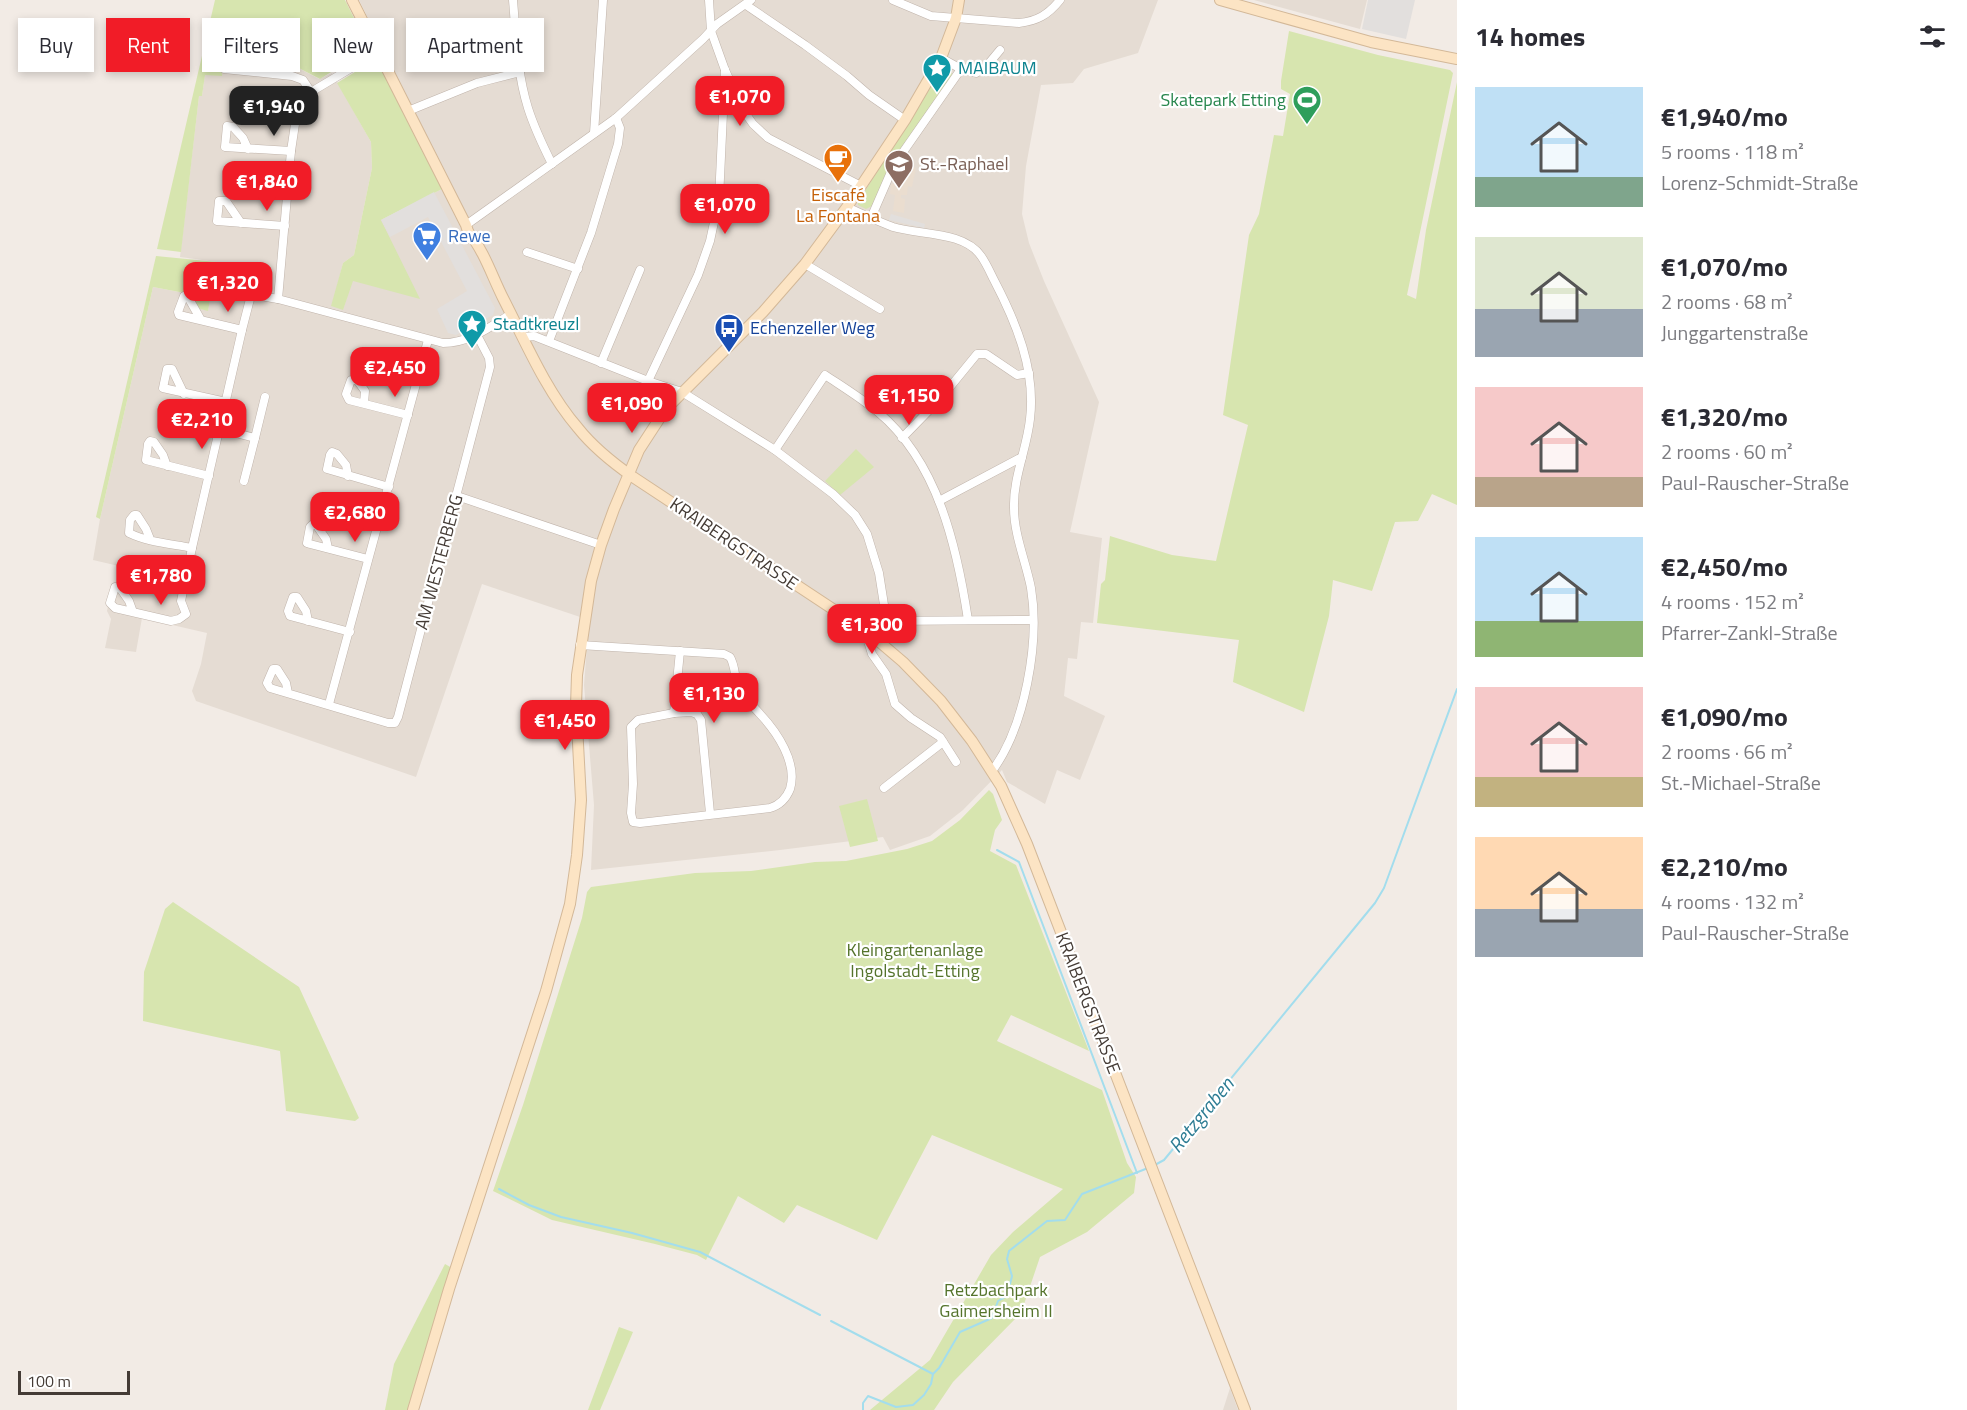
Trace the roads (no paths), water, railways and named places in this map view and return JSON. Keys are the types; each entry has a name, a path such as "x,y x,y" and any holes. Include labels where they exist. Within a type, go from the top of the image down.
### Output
{"street":[{"name":"KRAIBERGSTRASSE","path":"352,0 361,18"},
{"path":"513,0 515,18"},
{"path":"594,133 603,0"},
{"path":"709,0 711,31 742,111"},
{"path":"892,0 931,16 1003,23 1031,22 1051,11 1060,0"},
{"path":"413,1410 448,1289 566,924 574,884 581,814 581,773 576,706 580,645 591,582 601,545 639,450 652,427 682,392 745,332 805,264 847,207 904,120 940,58 956,18 959,0"},
{"path":"1220,0 1246,4 1371,42 1457,59"},
{"path":"467,229 616,118 717,24 748,2 904,120"},
{"path":"940,58 961,69 976,73 985,68 1000,50"},
{"path":"872,218 894,165 961,69"},
{"path":"648,381 698,275 710,241 719,199 725,70"},
{"path":"253,72 292,76 303,80 311,92"},
{"path":"278,298 291,151 298,104 311,92 344,72"},
{"name":"KRAIBERGSTRASSE","path":"388,72 467,229 478,243 488,269 511,314 557,400 578,429 629,474 869,633 926,683 959,722 992,771 1001,786 1026,844 1245,1410"},
{"path":"408,111 477,83 520,72 527,105 552,164"},
{"path":"723,107 732,106 742,111 768,138 861,186"},
{"path":"549,341 591,233 618,144 620,128 616,118"},
{"path":"248,148 291,151"},
{"path":"847,207 894,227 960,240 972,246 981,256 1005,300 1029,373 1030,418 1014,508 1031,590 1033,650 1028,684 1005,754 992,771"},
{"path":"241,223 285,226"},
{"path":"527,252 578,269"},
{"path":"805,264 880,309"},
{"path":"601,363 640,270"},
{"path":"133,612 171,621 186,614 181,601 192,548 242,330 250,299 255,295 278,298 428,340 456,343 477,335 511,314"},
{"path":"201,320 242,330"},
{"name":"AM WESTERBERG","path":"329,704 388,723 395,723 398,717 490,367 489,358 477,335"},
{"path":"524,337 529,335 549,341 601,363 682,392 776,450 833,494 855,515 867,534 879,573 885,611 881,621 869,633 868,641 872,654 886,674 895,704 943,741 956,762"},
{"path":"288,693 329,704 428,340"},
{"path":"902,438 977,354 986,354 1017,375 1029,373"},
{"path":"776,450 825,375 880,413 902,438 921,466 939,501 959,566 968,620"},
{"path":"184,394 226,402"},
{"path":"244,481 265,397"},
{"path":"364,403 408,415"},
{"path":"220,429 255,438"},
{"path":"939,501 1022,458"},
{"path":"167,466 209,476"},
{"path":"348,476 389,487"},
{"path":"457,496 601,545"},
{"path":"150,539 192,548"},
{"path":"328,548 369,559"},
{"path":"881,621 1033,620"},
{"path":"308,621 350,632"},
{"path":"580,645 724,654 730,657 739,689 763,717 785,749 789,762 791,786 787,796 780,804 640,823 633,822 631,813 633,784 631,727 638,720 674,713 697,714 701,720 710,813"},
{"path":"674,713 680,651"},
{"path":"884,788 943,741"}],"waterway":[{"name":"Retzgraben","path":"1153,1166 1164,1160 1375,903 1384,888 1457,689"},
{"path":"997,850 1019,862 1137,1173"},
{"name":"Retzgraben","path":"863,1410 863,1403 868,1396 896,1407 913,1405 924,1395 931,1384 933,1374 939,1368 960,1332 992,1318 998,1301 1007,1296 1012,1276 1007,1259 1009,1251 1047,1221 1065,1220 1082,1194 1148,1168"},
{"path":"499,1189 529,1205 561,1217 632,1233 700,1252 820,1315"},
{"path":"831,1321 933,1374"}],"place":[{"name":"MAIBAUM","path":"937,94"},
{"name":"Skatepark Etting","path":"1307,126"},
{"name":"Eiscafé La Fontana","path":"838,184"},
{"name":"St.-Raphael","path":"899,190"},
{"name":"Rewe","path":"427,262"},
{"name":"Stadtkreuzl","path":"472,350"},
{"name":"Echenzeller Weg","path":"729,354"}],"park label":[{"name":"Kleingartenanlage Ingolstadt-Etting","path":"915,960"},
{"name":"Retzbachpark Gaimersheim II","path":"996,1300"}]}
